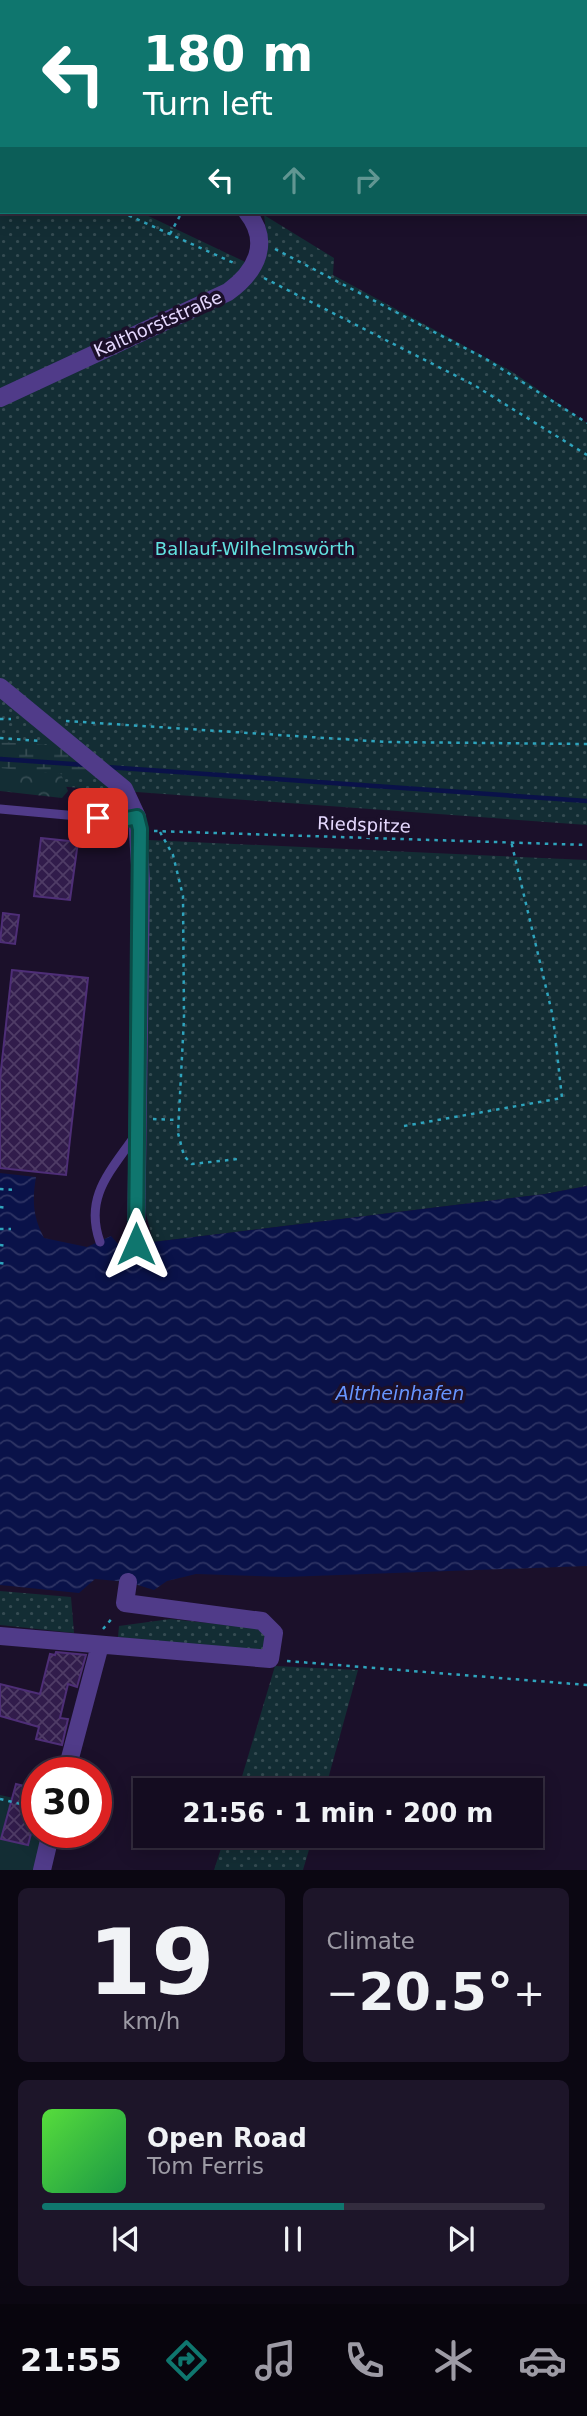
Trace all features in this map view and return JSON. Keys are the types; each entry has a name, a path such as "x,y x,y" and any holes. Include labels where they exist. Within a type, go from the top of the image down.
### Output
{"street":[{"path":"249,214 255,222 261,242"},
{"name":"Kalthorststraße","path":"0,398 228,292 251,271 261,242"},
{"path":"0,687 124,789 138,823 136,1244"},
{"path":"0,1636 270,1659 274,1633 262,1621 125,1602 128,1582"},
{"path":"70,1757 100,1645"},
{"path":"42,1870 47,1848"}],"lane":[{"path":"0,809 138,823"},
{"path":"100,1242 92,1221 99,1190 136,1126"}],"path":[{"path":"125,214 232,262"},
{"path":"170,234 179,214"},
{"path":"261,242 486,359 587,423"},
{"path":"267,279 474,385 587,455"},
{"path":"66,720 386,742 587,744"},
{"path":"0,738 40,742"},
{"name":"Riedspitze","path":"138,823 160,832 587,845"},
{"path":"160,832 173,856 183,896 184,1018 179,1120 184,1156 192,1164 237,1159"},
{"path":"404,1126 562,1098 553,1017 511,841"},
{"path":"136,1126 179,1120"},
{"path":"0,1189 16,1190"},
{"path":"0,1207 8,1208"},
{"path":"0,1228 11,1230"},
{"path":"0,1245 8,1246"},
{"path":"0,1263 6,1264"},
{"path":"270,1659 587,1685"},
{"path":"0,1799 21,1804"}],"green space":[{"name":"Ballauf-Wilhelmswörth","path":"0,214 144,214 258,268 267,239 264,215 334,258 333,275 511,371 587,423 587,825 0,782"},
{"path":"0,742 62,746 99,778 0,768"},
{"path":"0,768 61,774 68,791 62,798 0,791"},
{"path":"148,840 587,860 587,1186 545,1194 153,1242 141,1193"},
{"path":"0,1591 71,1597 74,1633 0,1625"},
{"path":"170,1619 256,1628 269,1638 268,1655 118,1637 119,1626"},
{"path":"275,1666 358,1670 328,1778 242,1778"},
{"path":"0,1795 21,1800 21,1848 39,1848 34,1870 0,1870"},
{"path":"221,1848 309,1848 303,1870 214,1870"}],"water":[{"name":"Altrheinhafen","path":"0,1173 36,1177 34,1209 44,1238 87,1247 111,1236 119,1245 153,1242 545,1194 587,1186 587,1566 285,1577 196,1574 167,1581 154,1590 128,1582 95,1579 79,1593 0,1585"}],"building":[{"path":"41,838 78,842 70,900 34,896"},
{"path":"3,913 19,915 15,944 0,942"},
{"path":"12,970 88,978 66,1175 0,1168 0,1079"},
{"path":"56,1652 86,1655 77,1687 68,1684 60,1718 68,1719 62,1745 36,1739 39,1727 0,1716 0,1684 40,1694 50,1654 55,1655"},
{"path":"16,1784 21,1785 21,1843 1,1839"}],"waterway":[{"path":"0,759 87,765"},
{"path":"106,767 587,801"}],"route":[{"path":"98,818 122,820 137,817 140,829 136,1244"}]}
